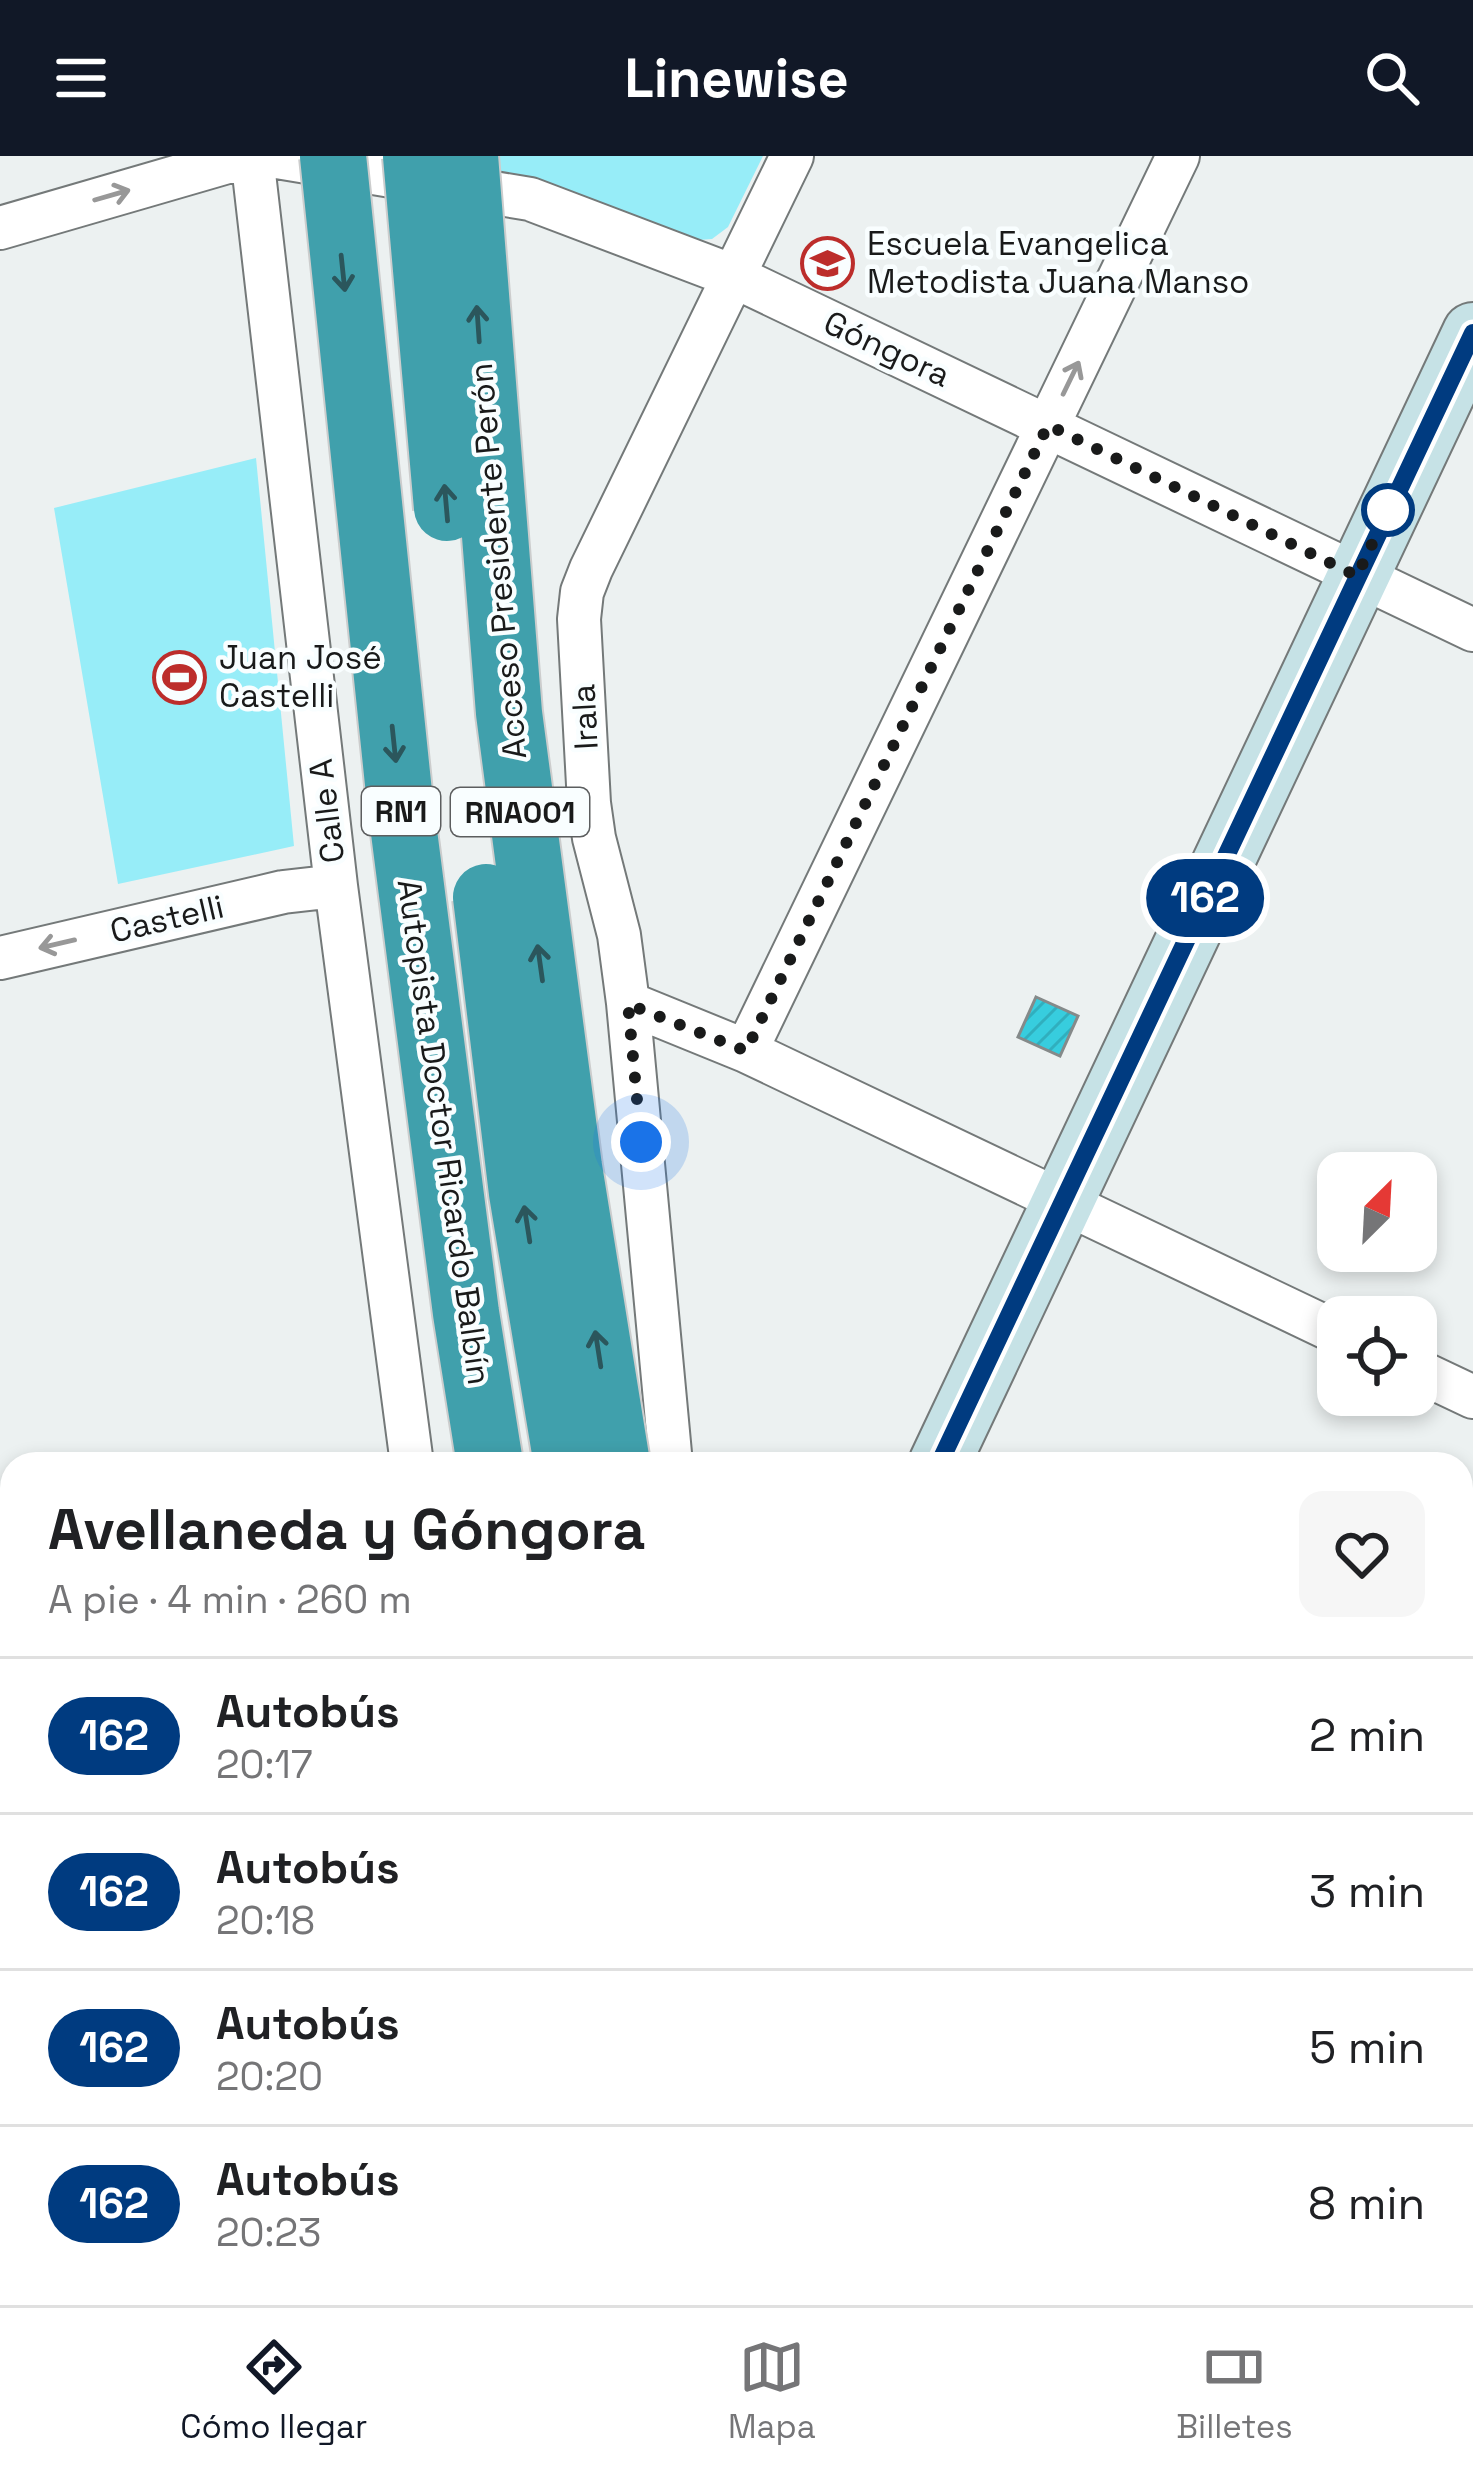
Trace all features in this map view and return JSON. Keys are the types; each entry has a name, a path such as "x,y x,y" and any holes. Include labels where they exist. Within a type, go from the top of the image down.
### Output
{"highway":[{"name":"Autopista Doctor Ricardo Balbín","path":"333,156 399,793 488,1452"},
{"name":"Autopista Doctor Ricardo Balbín","path":"416,156 468,752 522,1193 565,1452"},
{"name":"Acceso Presidente Perón","path":"465,156 509,713 569,1168 615,1452"}],"main road":[{"path":"945,1452 1473,333"}],"street":[{"path":"0,228 250,156"},
{"name":"Calle A","path":"250,156 336,886 410,1452"},
{"name":"Góngora","path":"271,156 530,199 733,276 1473,630"},
{"name":"Irala","path":"670,1452 620,935 594,838 590,803 579,619 582,592 792,156"},
{"path":"746,1051 1178,156"},
{"name":"Castelli","path":"0,958 283,892 336,886"},
{"path":"628,1004 746,1051 1317,1324"},
{"path":"1437,1380 1473,1397"}],"shaded area":[{"path":"482,156 763,156 728,227 712,239 684,241 486,173"},
{"name":"Juan José Castelli","path":"256,458 294,846 118,884 54,508"}],"building":[{"path":"1036,997 1078,1016 1060,1056 1018,1037"}],"bus line":[{"name":"162","path":"945,1452 1473,333"}],"place":[{"name":"Escuela Evangelica Metodista Juana Manso","path":"828,263"},
{"name":"Juan José Castelli","path":"180,677"}],"route":[{"path":"641,1142 628,1004 746,1051 1048,425 1357,576 1388,510"}]}
